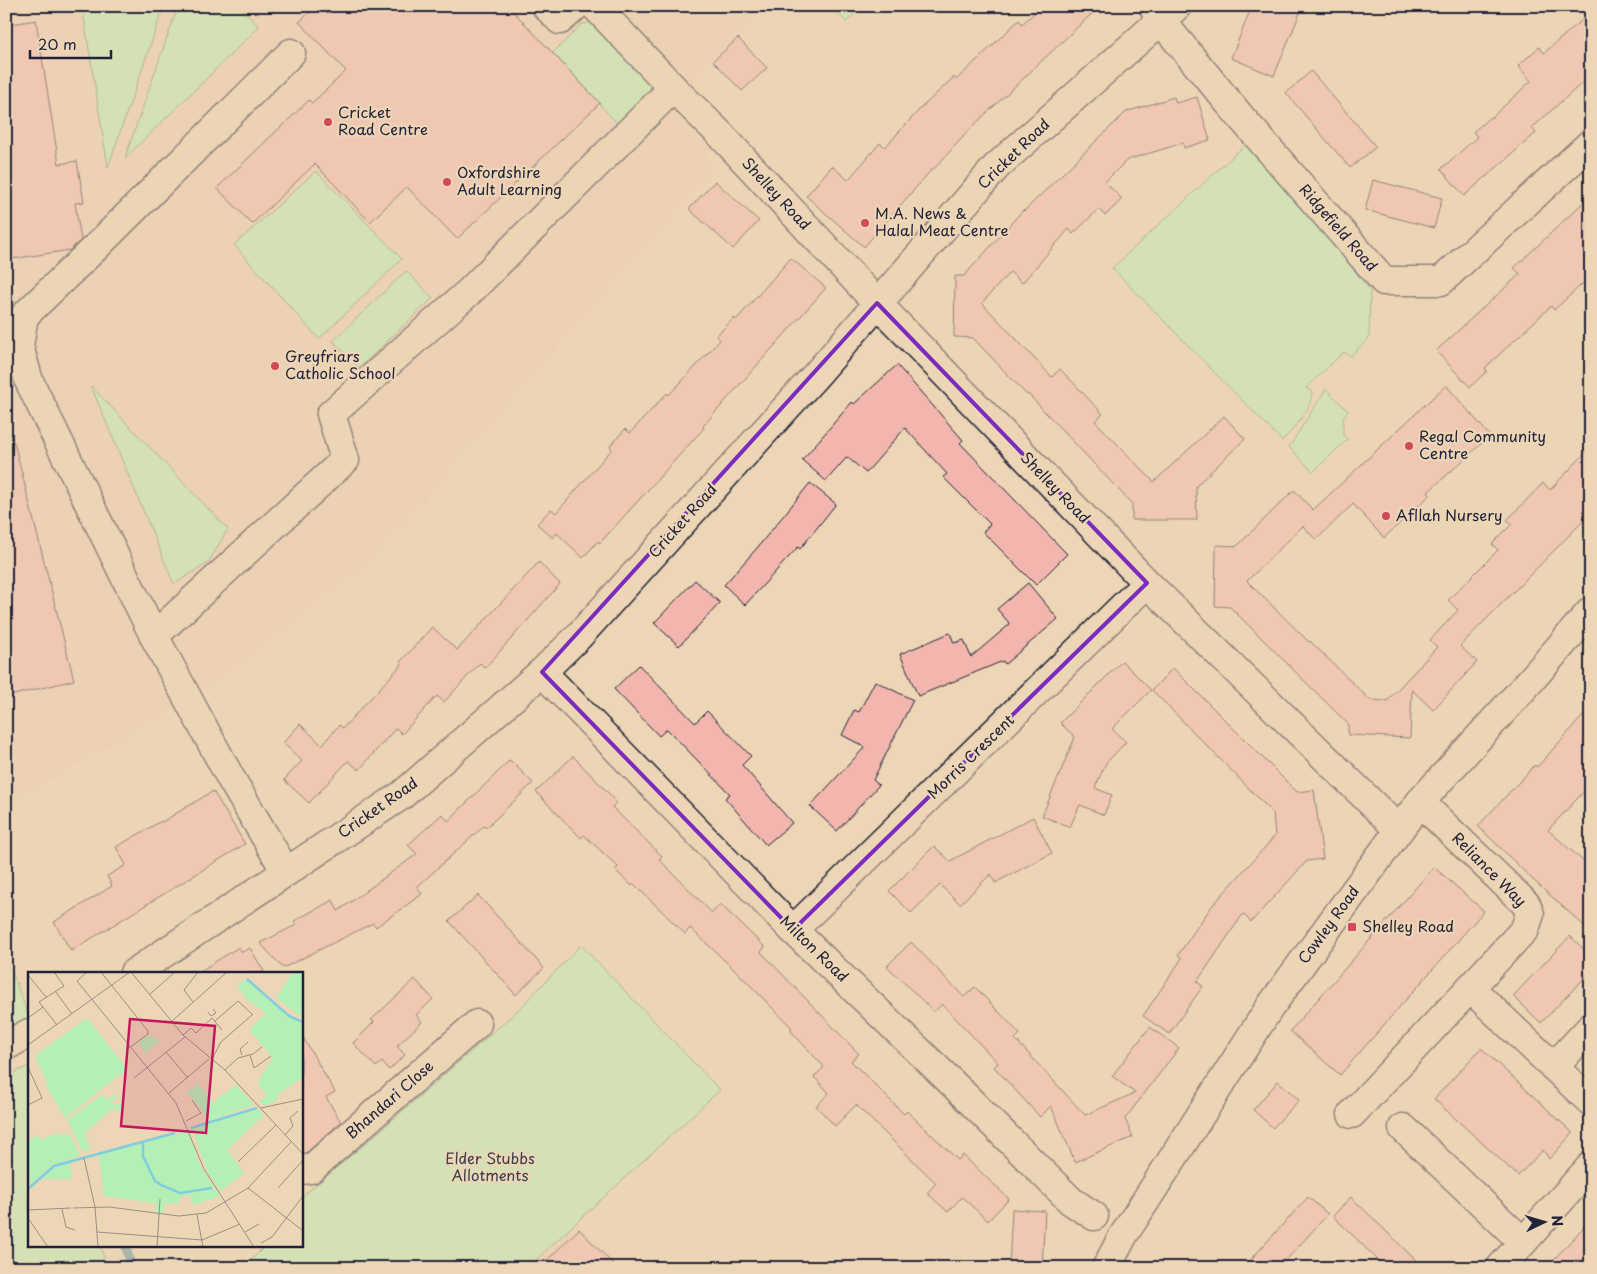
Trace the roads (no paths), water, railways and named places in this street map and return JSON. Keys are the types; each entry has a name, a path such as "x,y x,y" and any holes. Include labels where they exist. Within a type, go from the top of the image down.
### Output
{"street":[{"path":"546,6 560,20 576,6"},
{"name":"Shelley Road","path":"595,6 721,135 877,303 1147,583 1398,830"},
{"name":"Ridgefield Road","path":"1164,11 1239,115 1384,281 1441,281 1591,143"},
{"name":"Cricket Road","path":"145,970 286,872 402,795 542,672 578,637 816,374 997,166 1164,11"},
{"path":"286,872 230,777 154,636 29,381 18,346 24,316 291,53"},
{"path":"154,636 346,460 331,414 470,291 673,88"},
{"name":"Morris Crescent","path":"793,930 1147,583"},
{"name":"Cowley Road","path":"1109,1266 1129,1228 1270,1007 1398,830 1420,802 1591,611"},
{"name":"Milton Road","path":"542,672 793,930 948,1079 1071,1201 1094,1216"},
{"name":"Reliance Way","path":"1352,1114 1525,929 1530,914 1526,904 1420,802"},
{"path":"1470,988 1591,1102"},
{"name":"Bhandari Close","path":"302,1170 311,1169 478,1024"},
{"path":"1554,1067 1591,1027"},
{"path":"1403,1128 1523,1242"},
{"path":"1500,1268 1591,1166"}],"waterway":[{"path":"125,1246 132,1268"}],"place":[{"name":"Cricket Road Centre","path":"328,122"},
{"name":"Oxfordshire Adult Learning","path":"447,182"},
{"name":"M.A. News & Halal Meat Centre","path":"865,223"},
{"name":"Greyfriars Catholic School","path":"275,366"},
{"name":"Regal Community Centre","path":"1409,446"},
{"name":"Afllah Nursery","path":"1386,516"},
{"name":"Shelley Road","path":"1352,927"}],"park label":[{"name":"Elder Stubbs Allotments","path":"490,1168"}]}
